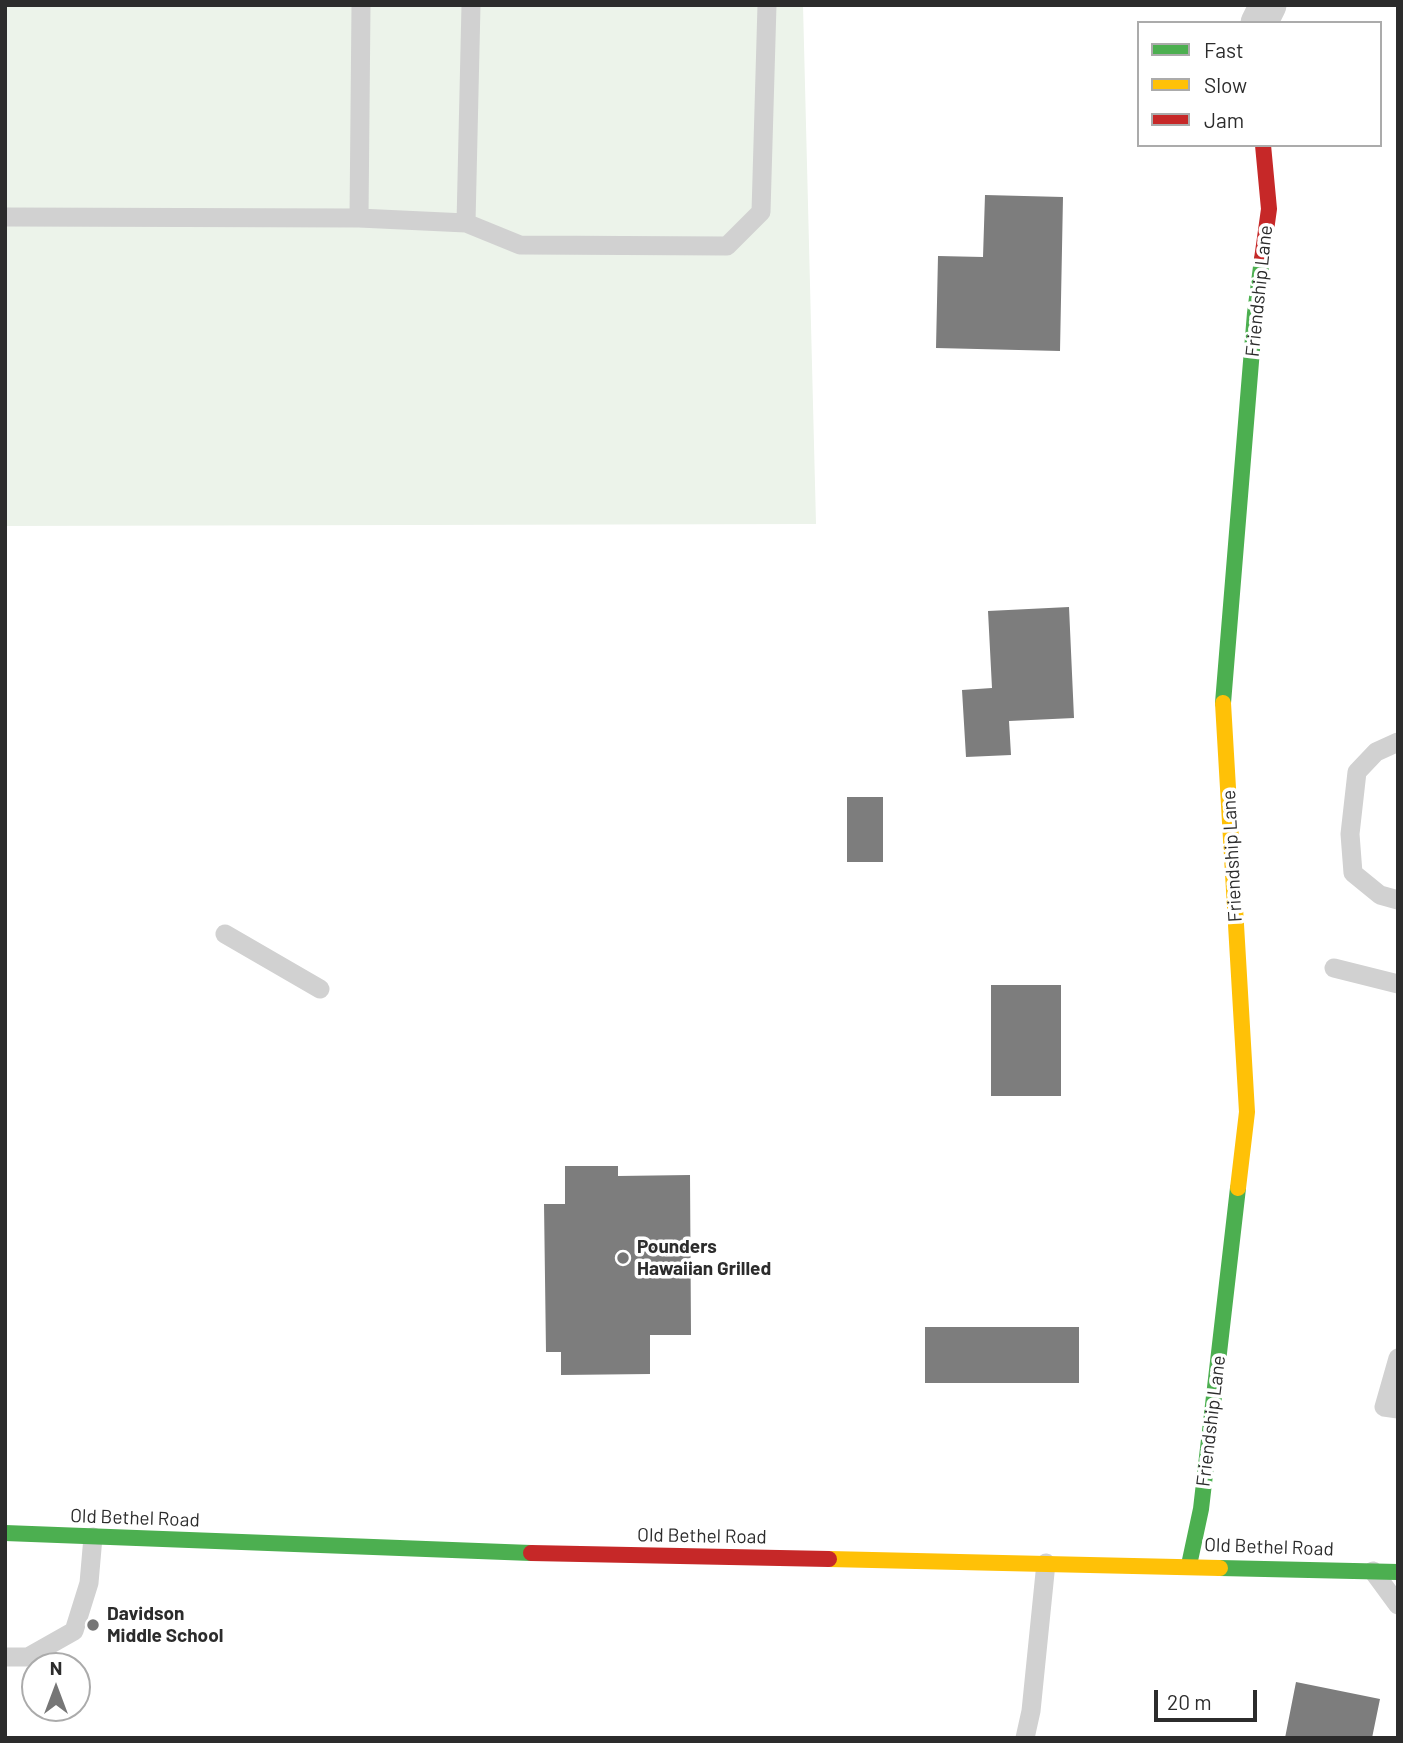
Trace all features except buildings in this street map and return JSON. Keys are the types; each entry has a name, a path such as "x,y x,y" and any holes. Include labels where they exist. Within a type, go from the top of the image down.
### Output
{"street":[{"path":"1260,21 1269,5"},
{"name":"Friendship Lane","path":"1189,1565 1201,1509 1247,1112 1223,707 1255,313 1269,209 1263,147"},
{"name":"Old Bethel Road","path":"5,1533 504,1552 1189,1565 1398,1574"}],"lane":[{"path":"359,218 361,5"},
{"path":"466,223 471,5"},
{"path":"5,217 359,218 466,223 520,244 727,246 761,212 767,5"},
{"path":"1398,742 1376,752 1357,772 1350,834 1353,873 1380,895 1398,900"},
{"path":"225,934 320,989"},
{"path":"1334,968 1398,985"},
{"path":"1398,1359 1384,1407 1398,1409"},
{"path":"5,1657 28,1657 74,1631 89,1583 93,1537"},
{"path":"1025,1738 1031,1711 1046,1563"},
{"path":"1372,1571 1398,1605"}],"shaded area":[{"path":"5,5 803,5 816,524 5,526"}],"traffic: fast":[{"path":"1223,703 1255,313 1262,259"},
{"path":"1189,1565 1201,1509 1238,1188"},
{"path":"5,1533 531,1553"},
{"path":"1220,1568 1398,1572"}],"traffic: slow":[{"path":"1223,703 1247,1112 1238,1188"},
{"path":"829,1559 1220,1568"}],"traffic: jam":[{"path":"1262,259 1269,209 1263,147"},
{"path":"531,1553 829,1559"}],"place":[{"name":"Pounders Hawaiian Grilled","path":"623,1258"},
{"name":"Davidson Middle School","path":"93,1625"}]}
